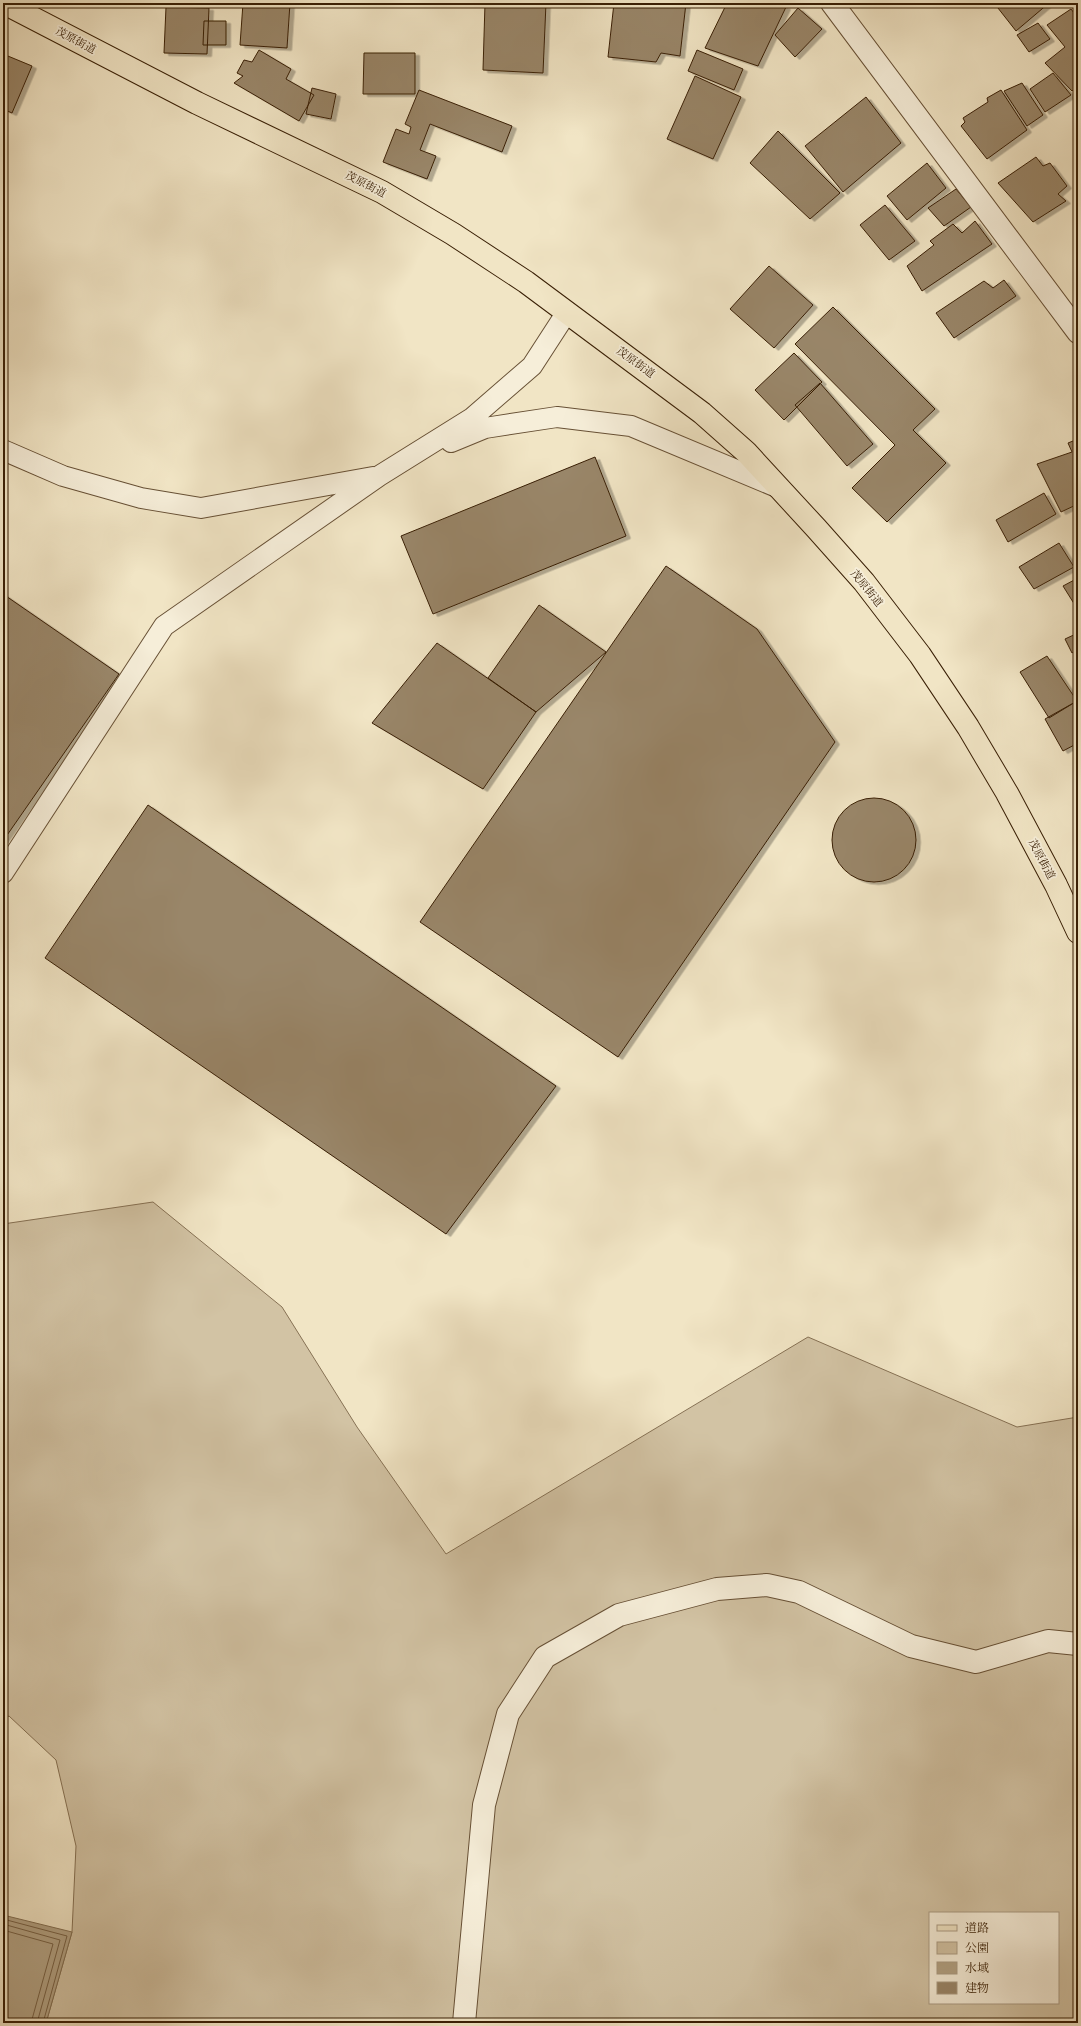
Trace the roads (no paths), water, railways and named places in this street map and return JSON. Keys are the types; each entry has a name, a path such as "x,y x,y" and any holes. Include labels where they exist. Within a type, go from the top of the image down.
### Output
{"main road":[{"name":"茂原街道","path":"4,3 197,103 382,192 453,234 567,312 702,413 746,452 864,582 924,662 968,727 1007,793 1056,885 1078,932"}],"street":[{"path":"832,3 1078,332"},
{"path":"464,2023 484,1805 508,1714 545,1657 619,1615 717,1590 767,1585 799,1592 911,1646 976,1662 1048,1641 1078,1644"}],"lane":[{"path":"3,873 164,626 379,476 412,457 472,418 532,366 567,312"},
{"path":"412,457 486,428 557,417 631,426 777,487"},
{"path":"3,450 63,476 141,498 201,508 379,476"}],"water":[{"path":"3,1915 72,1932 46,2023 3,2023"}]}
